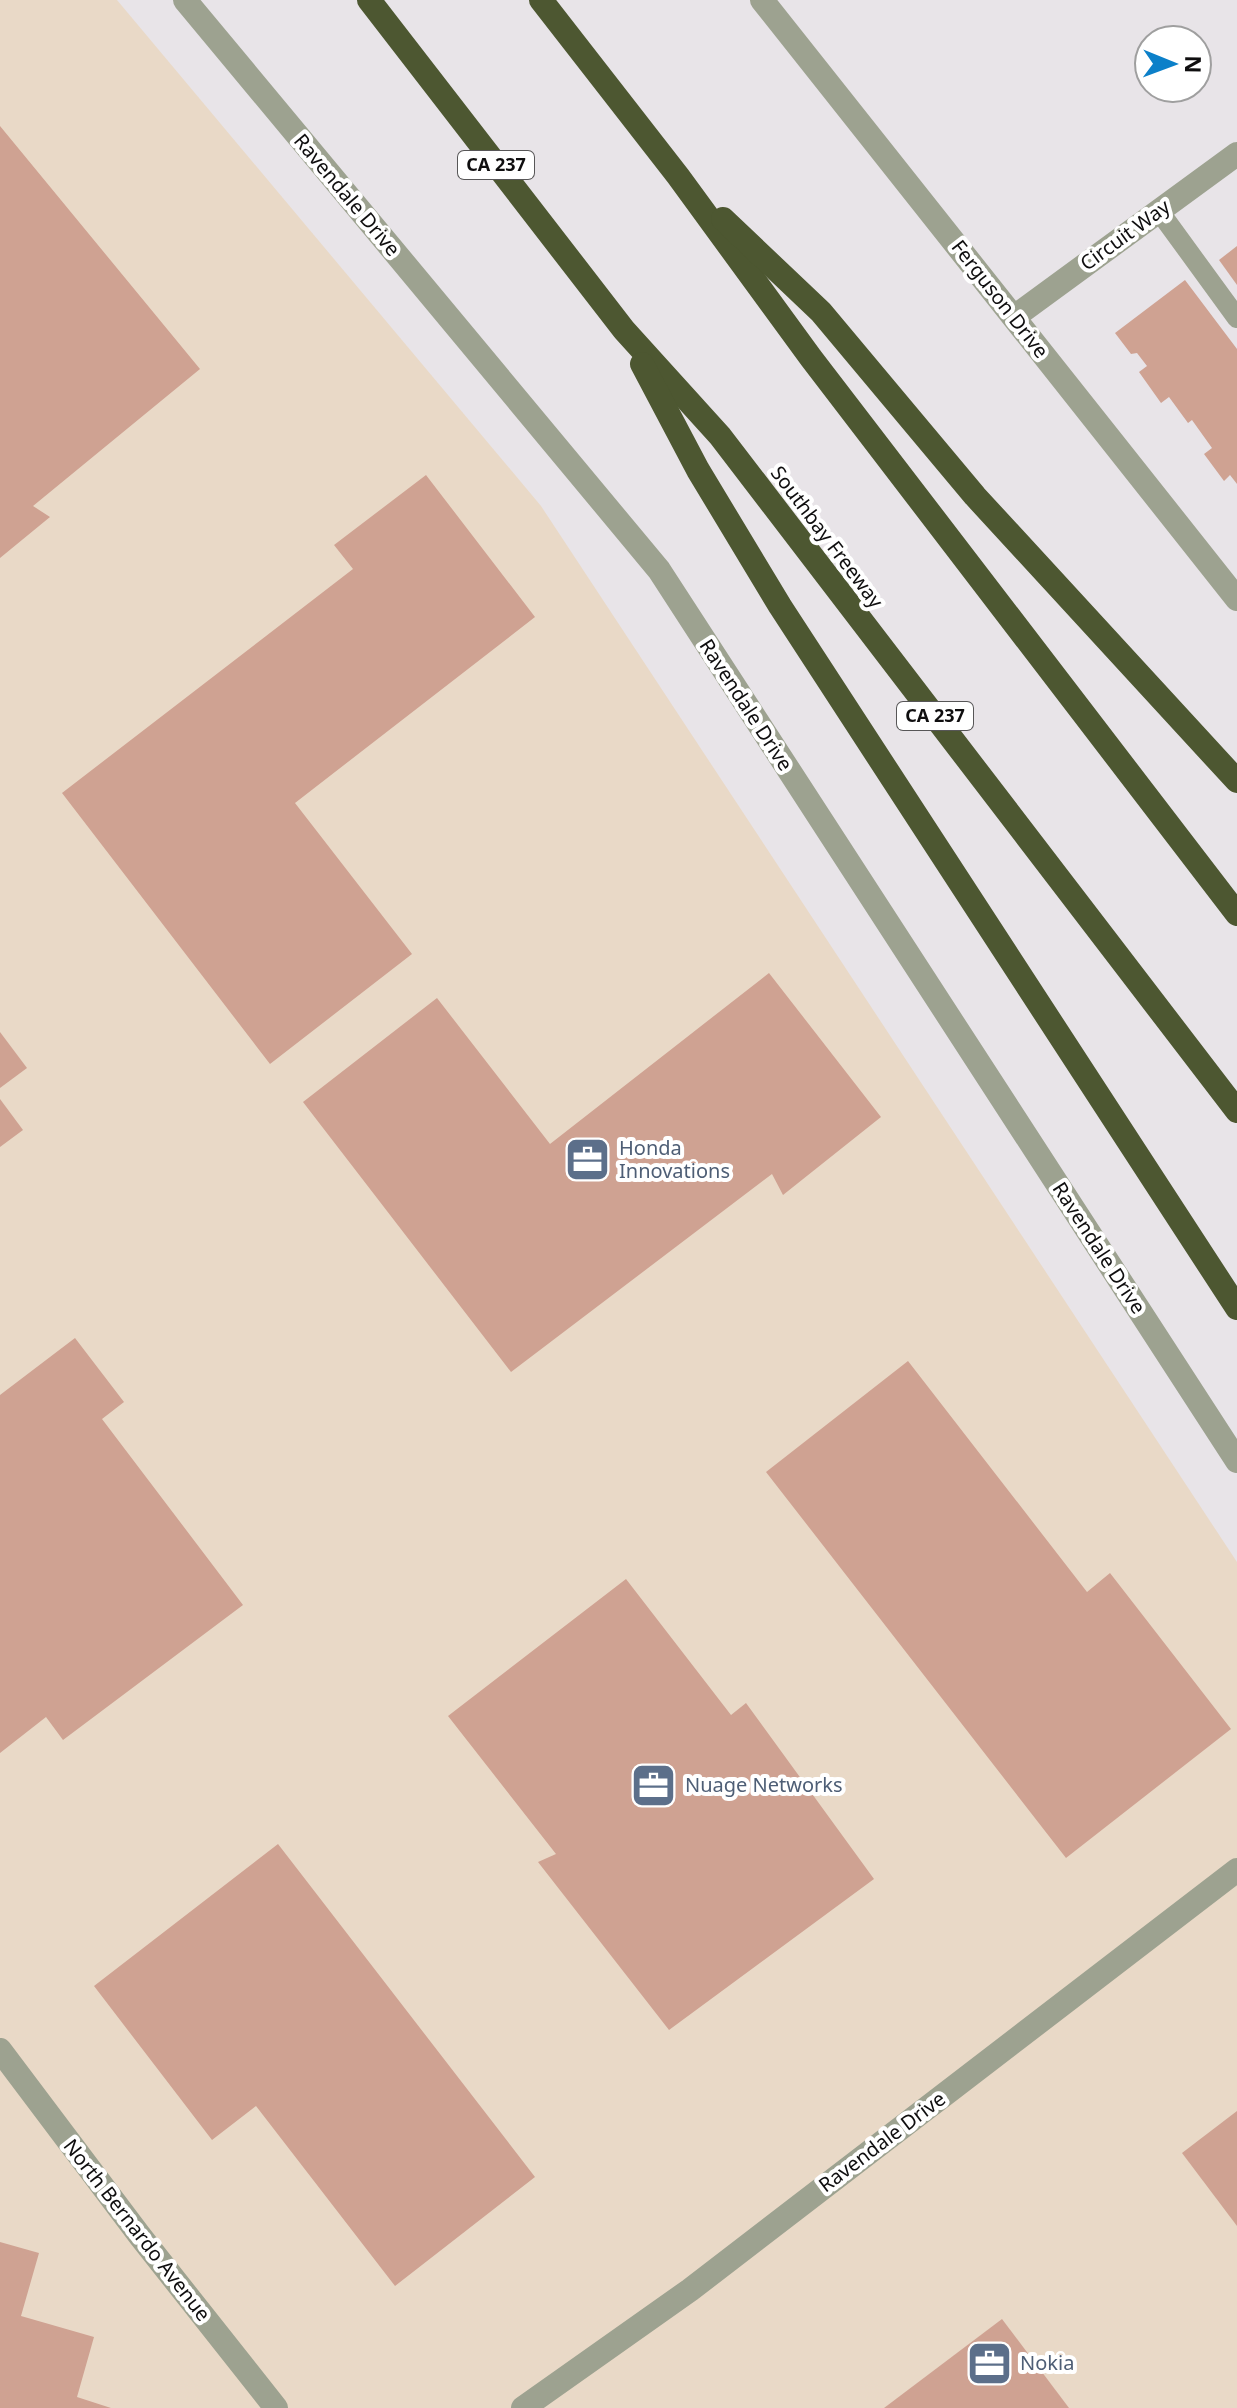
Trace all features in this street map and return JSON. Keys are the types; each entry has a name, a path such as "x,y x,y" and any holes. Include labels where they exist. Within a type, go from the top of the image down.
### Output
{"highway":[{"name":"Southbay Freeway","path":"369,0 624,330 720,436 1237,1111"},
{"path":"541,0 1237,914"},
{"path":"678,176 821,312 975,496 1237,781"},
{"path":"624,330 698,470 780,606 1237,1308"}],"street":[{"name":"Ravendale Drive","path":"185,0 659,570 1237,1461"},
{"name":"Ferguson Drive","path":"762,0 1237,599"},
{"name":"Circuit Way","path":"1014,317 1237,154"},
{"name":"Ravendale Drive","path":"523,2408 702,2281 1237,1870"},
{"name":"North Bernardo Avenue","path":"0,2050 140,2236 276,2408"}],"lane":[{"path":"1159,211 1237,318"}],"shaded area":[{"path":"0,0 117,0 541,506 1237,1562 1237,2408 0,2408"}],"building":[{"path":"0,126 200,369 33,506 50,517 0,558"},
{"path":"1237,246 1237,285 1219,260"},
{"path":"1185,280 1237,349 1237,484 1230,475 1224,481 1204,454 1212,448 1192,420 1188,423 1169,397 1161,403 1139,372 1147,366 1137,353 1131,354 1115,333"},
{"path":"426,475 535,617 295,803 412,954 270,1064 62,793 353,569 334,545"},
{"name":"Honda Innovations","path":"769,973 881,1117 783,1195 772,1174 511,1372 303,1102 437,998 550,1144"},
{"path":"0,1032 27,1068 0,1088"},
{"path":"0,1099 23,1130 0,1147"},
{"path":"75,1338 124,1402 102,1419 243,1605 63,1740 46,1717 0,1753 0,1395"},
{"path":"908,1361 1087,1592 1110,1573 1231,1729 1066,1858 766,1472"},
{"name":"Nuage Networks","path":"626,1579 731,1715 746,1703 874,1879 669,2030 538,1862 556,1854 448,1716"},
{"path":"278,1844 535,2177 395,2286 256,2106 212,2140 94,1986"},
{"path":"1237,2111 1237,2226 1182,2153"},
{"path":"0,2242 39,2253 21,2316 94,2337 77,2397 111,2408 0,2408"},
{"name":"Nokia","path":"1002,2319 1069,2408 884,2408"}],"place":[{"name":"Honda Innovations","path":"588,1159"},
{"name":"Nuage Networks","path":"654,1785"},
{"name":"Nokia","path":"989,2363"}]}
